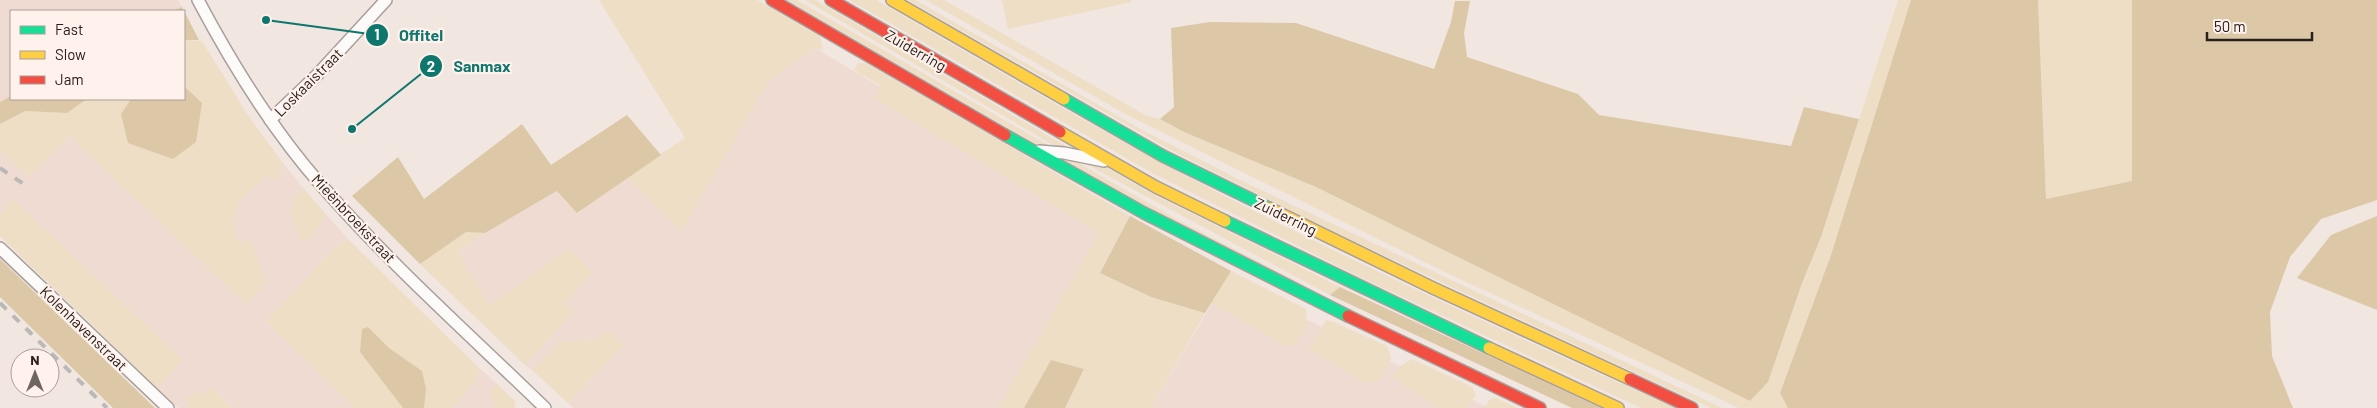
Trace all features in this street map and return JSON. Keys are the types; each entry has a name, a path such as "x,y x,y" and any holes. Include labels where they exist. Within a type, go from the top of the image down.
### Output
{"main road":[{"name":"Zuiderring","path":"772,0 884,66 1144,213 1406,345 1540,408"},
{"name":"Zuiderring","path":"831,0 1156,188 1423,317 1618,408"},
{"name":"Zuiderring","path":"892,0 1163,156 1433,288 1692,408"}],"street":[{"name":"Mieënbroekstraat","path":"198,0 229,58 270,120 320,185 349,216 545,408"},
{"name":"Loskaaistraat","path":"270,120 317,76 386,0"},
{"path":"1032,150 1064,153 1115,164"},
{"name":"Kolenhavenstraat","path":"0,248 168,408"}],"shaded area":[{"path":"0,0 178,0 182,7 175,10 10,10 10,97 0,102"},
{"path":"599,0 757,0 820,37 823,51 815,48 769,81 681,232 627,177 685,138"},
{"path":"787,0 797,0 1051,147 1034,143"},
{"path":"805,0 815,0 1078,153 1062,150"},
{"path":"849,0 876,0 1113,136 1209,188 1413,288 1675,408 1641,408 1360,277 1154,174"},
{"path":"908,0 915,0 1142,130 1242,181 1722,408 1711,408 1319,225 1171,150"},
{"path":"926,0 944,0 1147,116 1160,119 1184,132 1316,187 1750,401 1768,382 1802,283 1821,237 1898,0 1911,0 1831,255 1780,393 1788,408 1739,408 1447,273 1129,116"},
{"path":"1002,0 1131,0 1131,2 1008,29"},
{"path":"1911,0 2038,0 2046,199 2132,181 2132,0 2377,0 2377,200 2321,219 2290,257 2270,312 2272,356 2293,408 1788,408 1780,393 1831,255"},
{"path":"2038,0 2132,0 2132,181 2046,199"},
{"path":"1455,1 1470,1 1464,33 1467,57 1578,94 1599,115 1791,146 1804,107 1859,119 1821,237 1802,283 1768,382 1750,401 1316,187 1184,132 1160,119 1174,107 1171,28 1210,22 1296,23 1434,69 1451,22"},
{"path":"185,13 199,40 185,40"},
{"path":"185,40 202,41 249,117 283,163 280,174 273,180 267,175 239,202 233,220 238,243 251,240 266,281 247,305 69,136 29,176 0,151 0,124 25,111 67,113 86,100 130,100 121,114 202,103 185,87"},
{"path":"815,48 1123,231 1024,408 573,408 568,403 624,345 598,340 560,342 532,370 525,365 574,312 565,302 592,273 569,249 489,305 458,252 485,233 558,191 578,213 627,177 681,231 769,81"},
{"path":"858,63 865,63 1130,216 1085,298 1100,273 1151,297 1205,313 1151,408 1065,408 1084,369 1051,360 1024,408 998,408 1099,233 874,98 880,85 854,70"},
{"path":"185,87 202,103 196,142 173,159 128,143 121,114 130,100 185,100"},
{"path":"10,97 10,100 86,100 67,113 25,111 0,124 0,102"},
{"path":"627,115 661,155 577,213 557,191 485,233 466,232 420,264 352,196 398,157 424,199 522,124 551,165"},
{"path":"69,136 247,304 233,220 239,202 267,175 273,180 280,174 283,163 304,189 296,196 290,213 302,239 308,239 324,220 324,212 348,239 338,244 266,322 355,408 232,408 212,388 203,396 197,390 189,399 189,408 178,408 157,388 182,359 13,200 0,215 0,151 29,176"},
{"path":"1060,158 1073,160 1180,221 1308,287 1218,246"},
{"path":"1086,164 1107,168 1158,197 1340,287 1330,295"},
{"path":"304,189 324,212 324,220 308,240 302,240 290,213 296,196"},
{"path":"13,199 183,360 157,388 0,236 0,215"},
{"path":"1130,216 1231,271 1205,313 1151,297 1100,273"},
{"path":"2377,216 2377,310 2297,278 2331,235"},
{"path":"466,232 485,233 458,252 489,305 569,249 593,273 565,302 574,312 525,365 420,264"},
{"path":"348,239 479,368 477,379 452,408 424,408 426,389 421,371 389,348 368,327 360,352 403,408 355,408 266,322 338,244"},
{"path":"0,259 155,408 113,408 60,356 60,348 52,348 0,297"},
{"path":"1231,271 1306,309 1307,324 1295,346 1287,347 1211,303"},
{"path":"1226,279 1405,369 1490,408 1151,408"},
{"path":"1340,287 1601,408 1572,408 1330,295"},
{"path":"1326,320 1387,346 1391,358 1378,382 1366,383 1309,349"},
{"path":"368,327 389,348 422,371 426,389 424,408 403,408 360,352 362,329"},
{"path":"608,331 624,345 568,403 532,370 560,342 598,340"},
{"path":"1412,359 1472,387 1476,395 1467,408 1441,408 1392,377 1400,366"},
{"path":"1051,360 1084,369 1065,408 1024,408"},
{"path":"479,368 496,383 490,392 495,408 452,408 477,379"},
{"path":"496,383 516,402 514,408 495,408 490,392"},
{"path":"212,388 232,408 189,408 188,399 197,390 203,395"},
{"path":"1496,398 1517,408 1485,408 1489,400"}],"railway":[{"path":"0,168 25,185"},
{"path":"0,303 107,408"}],"traffic: fast":[{"path":"1064,99 1163,156 1269,208"},
{"path":"1005,135 1144,213 1348,316"},
{"path":"1225,221 1489,348"}],"traffic: slow":[{"path":"892,0 1064,99"},
{"path":"1060,132 1156,187 1225,221"},
{"path":"1269,208 1433,288 1630,379"},
{"path":"1489,348 1618,408"}],"traffic: jam":[{"path":"772,0 1005,135"},
{"path":"831,0 1060,132"},
{"path":"1348,316 1540,408"},
{"path":"1630,379 1692,408"}],"place":[{"name":"Offitel","path":"266,20"},
{"name":"Sanmax","path":"352,129"}]}
